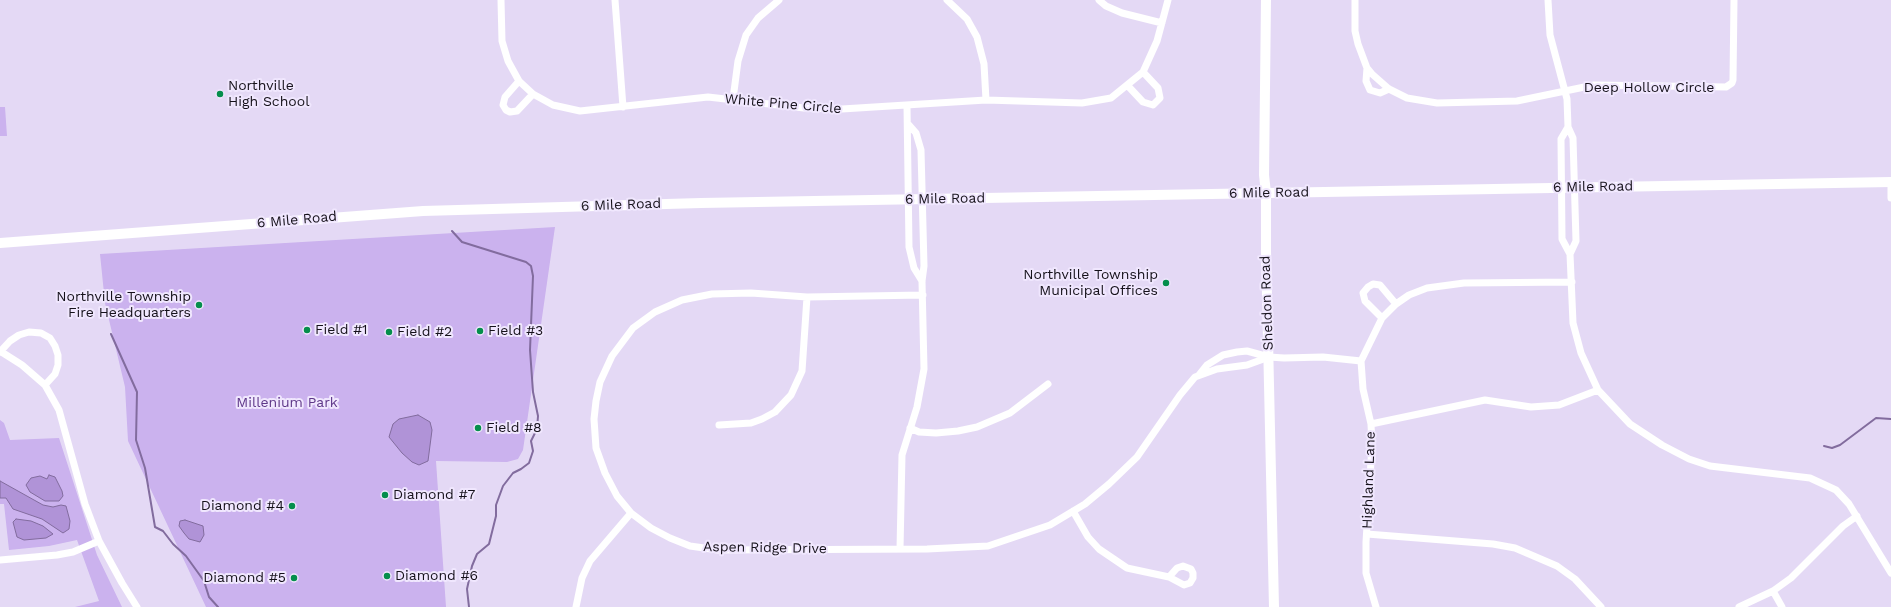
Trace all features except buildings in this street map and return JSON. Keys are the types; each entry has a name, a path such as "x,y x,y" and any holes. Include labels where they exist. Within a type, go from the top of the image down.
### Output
{"street":[{"name":"White Pine Circle","path":"501,0 502,41 508,61 519,81 533,94 553,105 569,110 591,111 708,97 824,109 907,106 986,100 1082,103 1111,98 1128,86 1143,72 1152,57 1168,0"},
{"path":"615,0 623,107"},
{"path":"733,99 738,61 746,35 758,18 779,0"},
{"path":"947,0 964,15 977,37 984,64 986,100"},
{"path":"1099,0 1106,6 1122,13 1162,23"},
{"name":"Sheldon Road","path":"1266,0 1264,175 1266,193 1274,607"},
{"name":"Deep Hollow Circle","path":"1355,0 1356,37 1359,50 1368,68 1389,89 1407,98 1437,103 1517,102 1564,90 1594,85 1726,87 1732,83 1733,80 1734,0"},
{"path":"1548,0 1550,34 1564,90 1568,127 1573,138 1576,241 1570,254"},
{"name":"Deep Hollow Circle","path":"1368,68 1366,81 1370,90 1380,93 1389,89"},
{"path":"1128,86 1142,102 1153,105 1160,98 1158,88 1143,72"},
{"path":"519,81 505,97 503,105 506,110 510,112 517,111 533,94"},
{"path":"907,106 909,125 907,134 909,246 914,268 922,281"},
{"path":"900,549 902,455 917,407 924,369 922,281 924,266 921,150 916,133 909,125"},
{"path":"1568,127 1561,139 1562,239 1570,254 1573,322 1581,353 1598,390 1612,407 1630,424 1662,445 1689,459 1710,466 1810,478 1825,484 1840,494 1849,504 1891,573"},
{"path":"1891,182 1891,198"},
{"name":"6 Mile Road","path":"0,243 423,211 642,205 1891,182"},
{"name":"Highland Lane","path":"1376,607 1366,572 1372,445 1370,424 1363,389 1362,361 1382,318 1396,304 1409,295 1427,288 1442,285 1464,283 1572,282"},
{"path":"1382,318 1365,301 1363,293 1368,287 1374,284 1380,285 1396,304"},
{"name":"Aspen Ridge Drive","path":"923,295 807,297 751,293 712,294 693,297 672,303 654,312 641,322 625,338 610,360 600,382 595,407 594,437 605,473 617,496 631,513 651,528 690,546 718,550 900,549 988,546 1050,525 1074,511 1109,484 1137,457 1180,395 1190,382 1207,365 1223,355 1247,351 1269,357"},
{"path":"719,424 750,423 762,419 775,412 791,395 802,371 807,297"},
{"path":"45,385 55,374 58,365 56,351 50,338 41,333 29,332 18,335 10,340 0,352 22,365 45,385 59,410 85,504 99,541 122,583 138,607"},
{"path":"1199,374 1217,369 1247,365 1269,357 1323,357 1362,361"},
{"path":"910,428 919,432 936,433 958,431 977,427 1010,413 1048,384"},
{"path":"1370,424 1485,400 1531,406 1559,405 1598,390"},
{"path":"1074,511 1088,537 1098,549 1113,560 1127,568 1169,577"},
{"path":"576,607 582,578 590,562 631,513"},
{"path":"1739,607 1773,591 1791,578 1843,526 1857,516"},
{"path":"1367,534 1493,544 1515,548 1557,566 1575,579 1602,607"},
{"path":"0,560 57,555 73,552 99,541"},
{"path":"1773,591 1782,607"}],"green space":[{"path":"0,107 5,107 7,136 0,136"},
{"name":"Millenium Park","path":"555,227 523,450 518,459 507,462 436,461 446,607 206,607 128,441 125,387 105,303 100,254"},
{"path":"0,420 4,423 10,440 59,438 97,555 122,607 75,607 99,601 77,540 49,546 9,550 4,504 0,504"}],"shaded area":[{"path":"418,415 430,422 432,430 428,461 419,465 412,462 402,453 389,437 393,424 399,419"},
{"path":"49,475 55,477 62,491 63,496 59,501 45,501 30,492 26,485 31,478 40,476 47,479"},
{"path":"0,481 43,505 53,507 61,505 66,506 70,521 69,529 63,533 42,519 13,509 6,498 0,498"},
{"path":"16,519 31,521 43,526 53,534 46,538 24,540 17,537 13,522"},
{"path":"185,520 203,526 204,535 200,542 189,539 179,526 180,521"}],"waterway":[{"path":"452,231 462,242 526,262 531,266 533,276 530,350 533,392 538,416 537,429 531,441 533,451 529,463 513,473 503,486 496,505 496,516 489,544 477,554 472,566 467,589 469,607"},
{"path":"111,334 137,392 136,440 145,468 155,527 163,531 173,544 186,556 204,581 209,597 218,607"},
{"path":"1824,446 1832,448 1840,445 1876,418 1891,419"}],"place":[{"name":"Northville High School","path":"220,94"},
{"name":"Northville Township Municipal Offices","path":"1166,283"},
{"name":"Northville Township Fire Headquarters","path":"199,305"},
{"name":"Field #1","path":"307,330"},
{"name":"Field #3","path":"480,331"},
{"name":"Field #2","path":"389,332"},
{"name":"Field #8","path":"478,428"},
{"name":"Diamond #7","path":"385,495"},
{"name":"Diamond #4","path":"292,506"},
{"name":"Diamond #6","path":"387,576"},
{"name":"Diamond #5","path":"294,578"}]}
